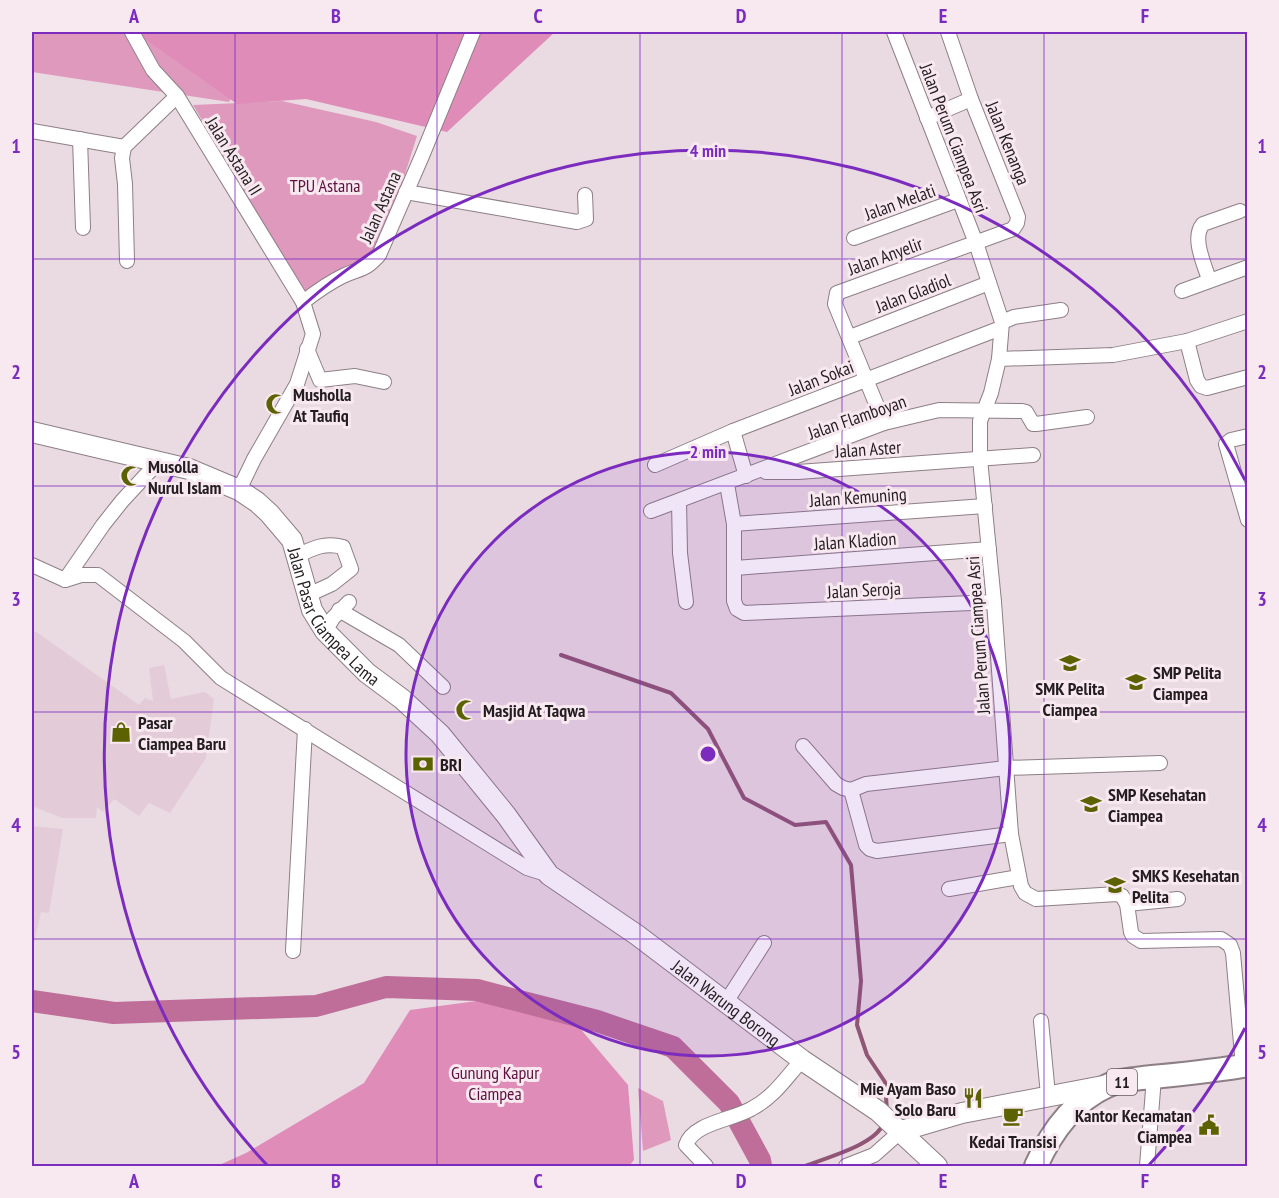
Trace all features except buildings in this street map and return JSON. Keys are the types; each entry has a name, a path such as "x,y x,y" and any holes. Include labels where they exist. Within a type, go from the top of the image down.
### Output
{"highway":[{"name":"11","path":"1036,1167 1045,1144 1064,1118 1083,1100 1108,1085 1245,1065"}],"main road":[{"name":"Jalan Pasar Ciampea Lama","path":"32,432 159,461 206,475 239,490 257,502 292,540 312,610 325,631 367,672 402,699 440,735 506,816 549,875"},
{"name":"Jalan Warung Borong","path":"549,875 637,935 802,1060 878,1112 937,1167"},
{"path":"901,1131 962,1113 1108,1085"}],"street":[{"name":"Jalan Astana II","path":"132,32 153,70 177,96 303,302"},
{"name":"Jalan Astana","path":"303,302 323,287 370,266 379,255 473,32"},
{"name":"Jalan Perum Ciampea Asri","path":"894,32 975,243 1001,325 999,359 991,393 980,421 980,459 985,506 983,550 994,602 1011,834 1019,877 1025,893 1036,899 1117,894 1125,899 1127,904"},
{"name":"Jalan Kenanga","path":"948,32 971,99 1018,217 1013,229 975,243"},
{"path":"127,261 122,158 124,147 177,96"},
{"path":"927,118 971,99"},
{"path":"32,131 124,147"},
{"path":"80,139 82,228"},
{"path":"406,192 577,222 586,219 585,195"},
{"name":"Jalan Melati","path":"854,238 958,200"},
{"path":"1209,280 1199,242 1199,228 1203,224 1240,211"},
{"name":"Jalan Anyelir","path":"884,423 835,304 837,293 975,243"},
{"path":"1182,291 1248,267"},
{"name":"Jalan Gladiol","path":"850,337 989,283"},
{"path":"239,490 297,384 313,334 303,302"},
{"name":"Jalan Sokai","path":"655,465 733,431 1001,325 1014,317 1061,310"},
{"path":"999,359 1113,355 1187,341 1248,321"},
{"path":"1187,341 1197,380 1201,386 1207,388 1248,377"},
{"path":"307,349 320,380 355,376 384,382"},
{"name":"Jalan Flamboyan","path":"651,511 884,423 939,410 1024,411 1035,424 1087,417"},
{"path":"733,431 752,474"},
{"path":"1248,435 1231,440 1226,444 1248,520"},
{"name":"Jalan Aster","path":"752,474 1033,455"},
{"path":"65,580 103,525 159,461"},
{"path":"727,484 734,524 735,568"},
{"path":"679,501 680,553 686,602"},
{"name":"Jalan Kemuning","path":"734,524 985,506"},
{"path":"297,555 318,546 340,546 343,547 351,569 332,584 308,595"},
{"name":"Jalan Kladion","path":"735,568 983,550"},
{"path":"32,565 65,580 81,575 98,575 184,641 221,678 527,868 549,875"},
{"name":"Jalan Seroja","path":"735,568 734,601 737,609 744,613 994,602"},
{"path":"325,631 344,606 399,645 443,687"},
{"path":"293,951 305,729"},
{"path":"803,746 836,784 851,790 866,784 1006,768 1160,763"},
{"path":"851,790 866,845 877,851 1011,834"},
{"path":"949,889 1019,877"},
{"path":"1178,899 1127,904 1131,932 1137,939 1221,939 1230,945 1233,953 1245,1065"},
{"path":"726,1002 764,943"},
{"path":"1041,1021 1048,1095"},
{"path":"706,1167 687,1145 688,1138 702,1128 749,1110 771,1097 802,1060"},
{"path":"1147,1167 1154,1077"},
{"path":"846,1167 874,1155 901,1131"}],"shaded area":[{"name":"Pasar Ciampea Baru","path":"35,631 139,705 145,698 153,701 149,668 164,665 171,699 205,692 214,699 206,758 170,813 149,803 139,816 114,799 103,812 97,807 96,818 62,818 32,806 32,636"},
{"path":"32,826 63,829 49,913 41,912 33,947 32,947"}],"green space":[{"path":"32,32 264,32 229,102 32,72"},
{"path":"135,32 555,32 447,132 306,99 237,104"},
{"name":"TPU Astana","path":"282,101 376,122 417,136 391,219 373,255 354,268 303,292 276,252 237,179 193,105"},
{"name":"Gunung Kapur Ciampea","path":"506,997 578,1026 628,1085 634,1160 629,1166 217,1166 246,1153 364,1083 410,1010"},
{"path":"638,1088 663,1101 671,1140 643,1151"}],"waterway":[{"path":"561,655 671,693 708,729 744,798 795,825 826,822 851,865 861,981 857,1025 867,1055 885,1082 887,1111"},
{"path":"32,1001 114,1013 316,1006 386,987 477,990 597,1021 673,1047 729,1103 760,1160 761,1166"},
{"path":"805,1166 860,1144 878,1132 883,1124"}],"place":[{"name":"Musholla At Taufiq","path":"276,404"},
{"name":"Musolla Nurul Islam","path":"131,476"},
{"name":"SMK Pelita Ciampea","path":"1070,663"},
{"name":"SMP Pelita Ciampea","path":"1136,682"},
{"name":"Masjid At Taqwa","path":"466,710"},
{"name":"Pasar Ciampea Baru","path":"121,732"},
{"name":"BRI","path":"423,764"},
{"name":"SMP Kesehatan Ciampea","path":"1091,804"},
{"name":"SMKS Kesehatan Pelita","path":"1115,885"},
{"name":"Mie Ayam Baso Solo Baru","path":"973,1098"},
{"name":"Kedai Transisi","path":"1013,1116"},
{"name":"Kantor Kecamatan Ciampea","path":"1209,1125"}]}
